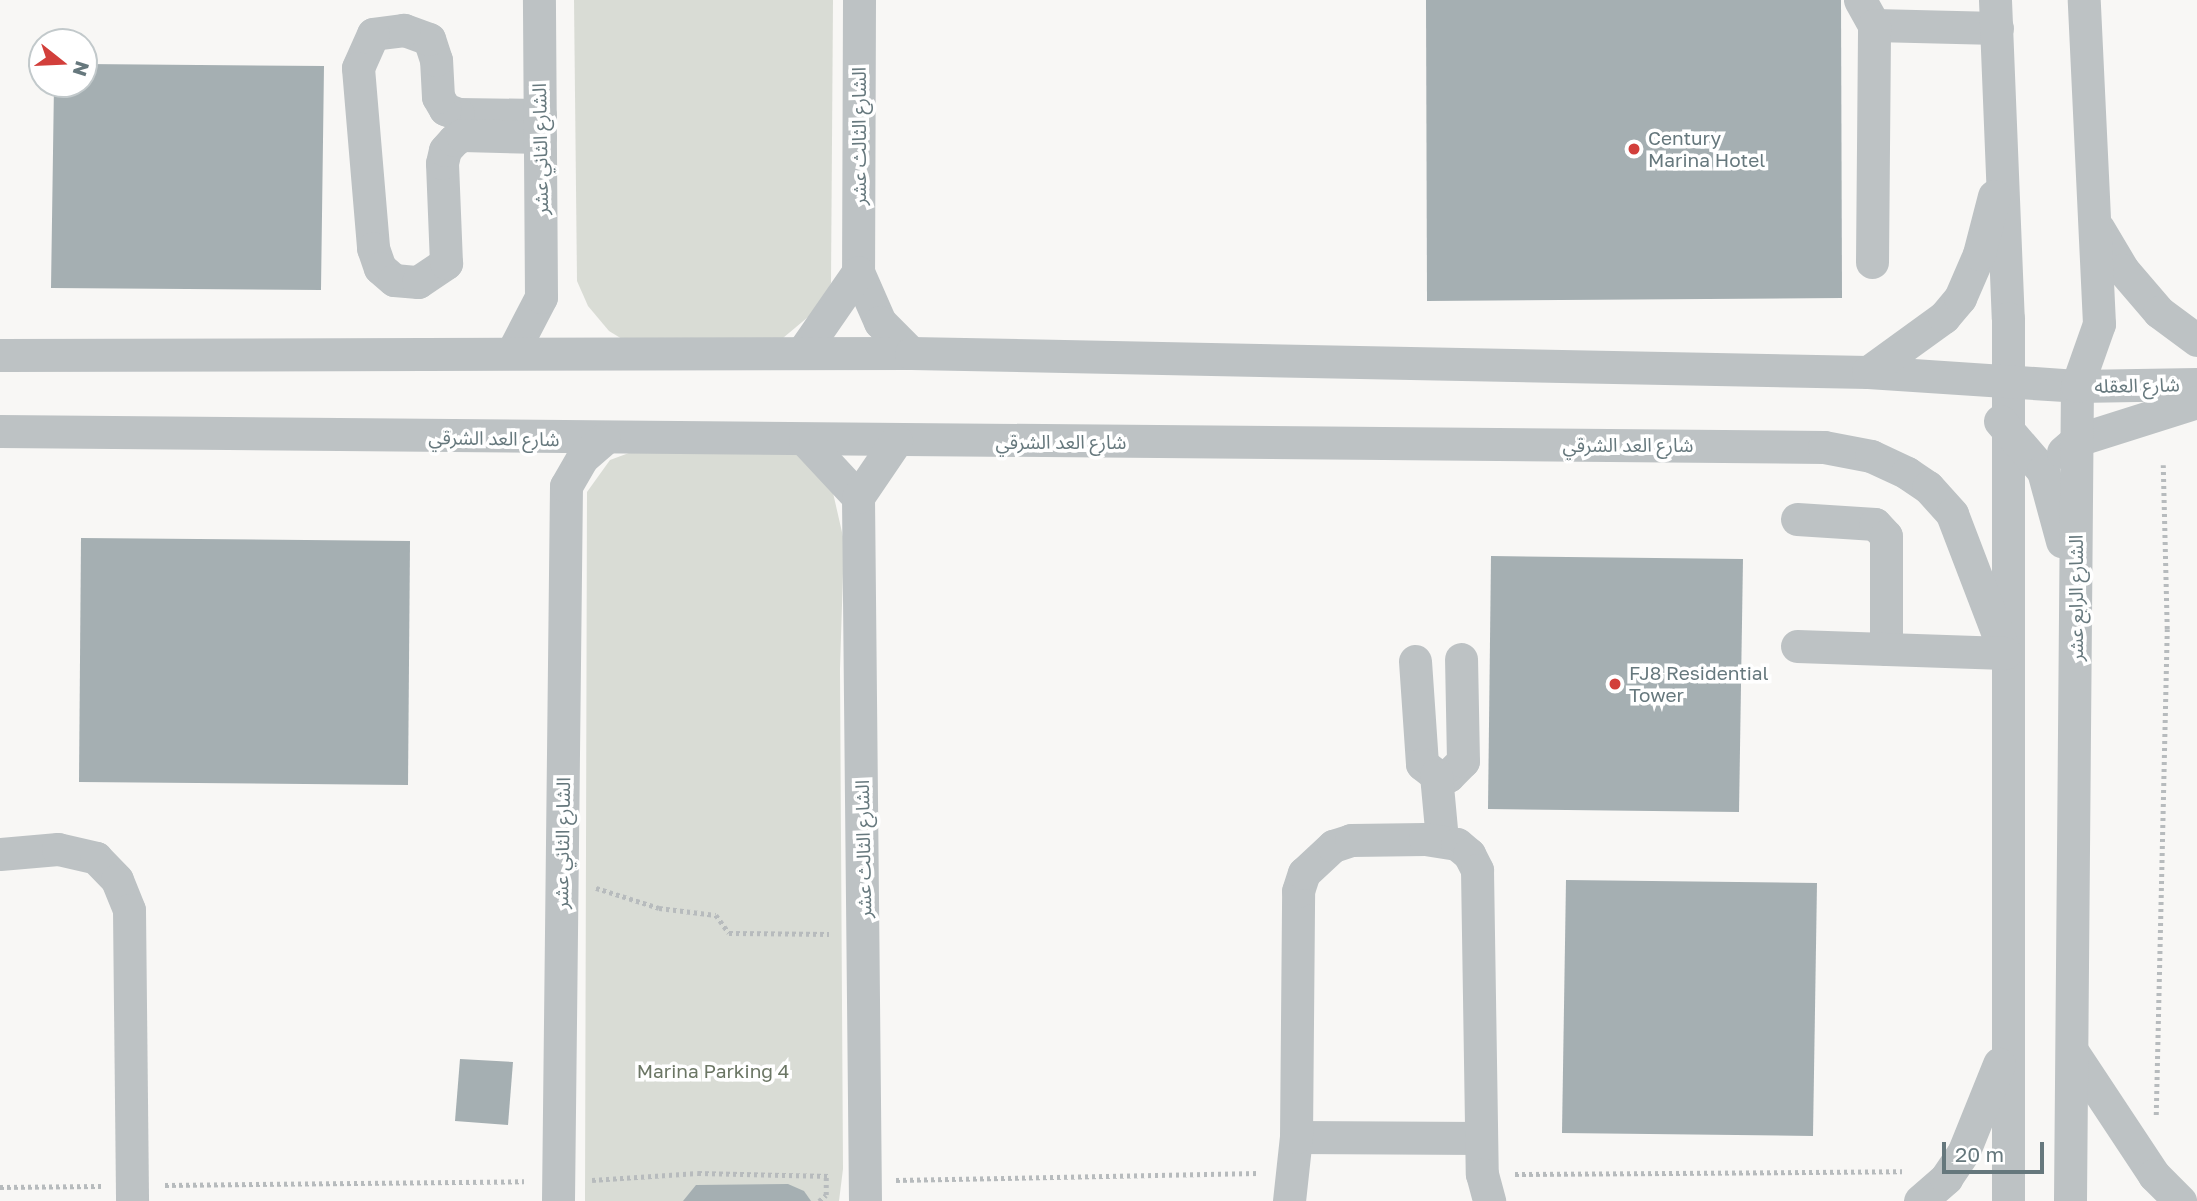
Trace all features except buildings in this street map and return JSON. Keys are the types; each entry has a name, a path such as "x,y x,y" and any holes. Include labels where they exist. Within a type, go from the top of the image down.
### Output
{"street":[{"name":"الشارع الثاني عشر","path":"512,354 541,298 539,0"},
{"name":"الشارع الثالث عشر","path":"859,0 858,272 880,321 911,353"},
{"name":"الشارع الرابع عشر","path":"2070,1201 2077,386 2099,324 2097,227 2084,0"},
{"path":"1872,262 1867,13 1996,14 2004,146 2004,425 2008,543 2008,1201"},
{"path":"404,30 429,39 436,60 438,97 445,110 540,126 463,135 454,140 444,150 442,163 446,263 418,282 394,280 380,268 373,248 358,68 373,34 404,30"},
{"path":"1868,372 1944,317 1959,298 1988,225 2004,146"},
{"path":"2097,227 2123,270 2159,312 2197,340"},
{"path":"802,354 858,272"},
{"path":"541,298 563,335 587,353"},
{"path":"0,355 911,353 1868,372 2077,386"},
{"path":"1955,379 2004,425 2043,471 2056,510 2076,627"},
{"name":"شارع العقله","path":"2077,386 2197,384"},
{"path":"2008,543 2043,471 2077,440 2197,402"},
{"name":"شارع العد الشرقي","path":"0,431 518,439 1824,447 1871,456 1907,474 1928,487 1952,514 2006,653"},
{"path":"518,439 537,450 566,486 582,458 604,439"},
{"path":"805,440 858,497 896,441"},
{"name":"الشارع الثاني عشر","path":"558,1192 566,486"},
{"name":"الشارع الثالث عشر","path":"858,497 865,1191"},
{"path":"1797,519 1875,524 1886,536 1886,649"},
{"path":"1797,646 2006,653"},
{"path":"1415,661 1422,764 1436,775 1448,776 1463,761 1461,659"},
{"path":"1436,775 1442,840"},
{"path":"1292,1187 1296,1137 1297,901 1304,873 1324,852 1351,840 1442,840 1457,844 1469,854 1477,870 1481,1138 1485,1188"},
{"path":"0,854 58,849 96,858 117,880 129,910 132,1193"},
{"path":"1920,1201 1946,1178 1978,1124 2006,1045"},
{"path":"2072,1051 2154,1175 2180,1201"},
{"path":"1296,1137 1481,1138"}],"path":[{"path":"2156,1119 2167,629 2163,465"},
{"path":"591,887 659,908 716,915 729,933 864,934"},
{"path":"1485,1188 1892,1170 1946,1178"},
{"path":"0,1186 132,1193 558,1192 698,1173 826,1175 865,1191 1292,1187"},
{"path":"819,1201 826,1195 826,1175"}],"green space":[{"path":"574,0 833,0 831,283 820,307 783,338 627,342 609,331 588,306 577,281"},
{"name":"Marina Parking 4","path":"645,447 784,447 805,456 831,484 844,541 840,669 843,1169 839,1201 585,1201 587,492 610,460"}],"place":[{"name":"Century Marina Hotel","path":"1634,149"},
{"name":"FJ8 Residential Tower","path":"1615,684"}]}
